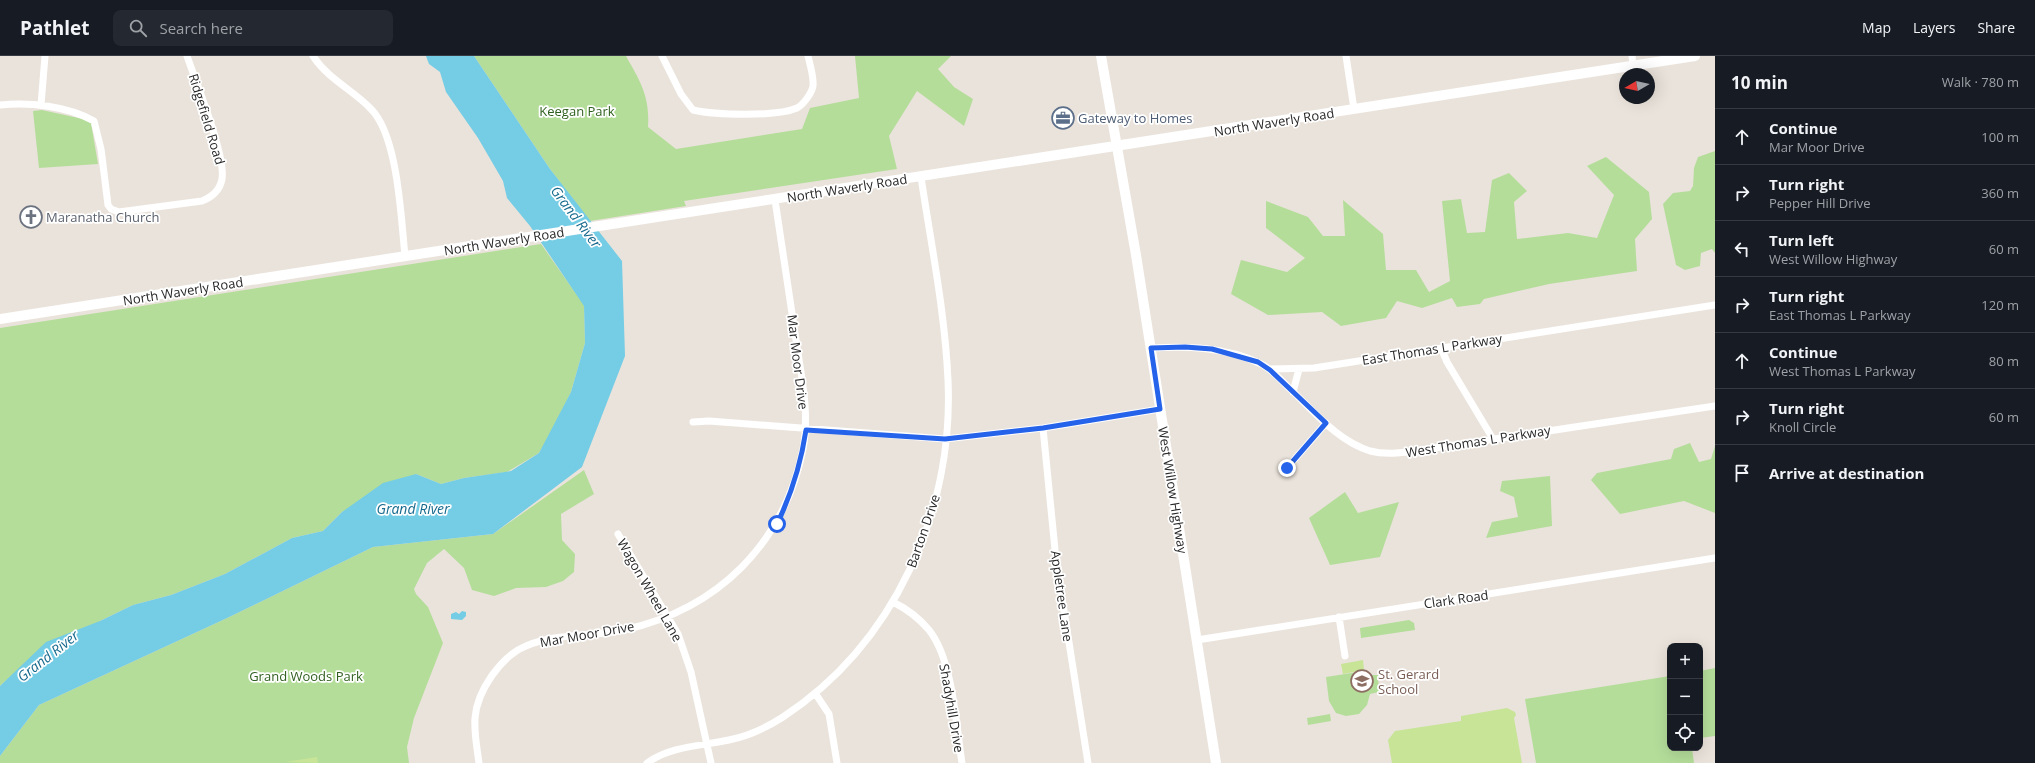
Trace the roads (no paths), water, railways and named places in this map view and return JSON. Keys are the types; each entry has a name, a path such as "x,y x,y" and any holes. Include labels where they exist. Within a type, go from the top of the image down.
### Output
{"main road":[{"name":"West Willow Highway","path":"1101,56 1151,348 1216,763"},
{"name":"North Waverly Road","path":"0,319 1354,109 1632,61 1695,56"}],"street":[{"path":"0,105 26,104 41,106 45,56"},
{"name":"Ridgefield Road","path":"41,106 74,113 94,122 101,149 107,200 111,209 119,212 194,203 209,198 220,187 222,170 220,156 187,56"},
{"path":"313,56 327,74 370,108 382,121 388,138 394,170 405,256"},
{"path":"662,56 681,94 693,110 711,114 786,111 798,108 806,100 813,87 808,56"},
{"path":"1346,56 1354,109"},
{"name":"Barton Drive","path":"647,763 665,752 729,740 758,731 784,716 815,693 858,650 893,602 917,555 933,510 942,467 948,414 947,359 921,176"},
{"name":"Mar Moor Drive","path":"479,763 475,739 476,709 490,680 509,657 527,646 548,640 626,630 668,616 697,602 722,585 740,570 761,547 777,524 792,491 799,468 806,430 803,386 775,200"},
{"name":"East Thomas L Parkway","path":"1270,370 1299,369 1715,305"},
{"path":"1151,348 1185,347 1212,349 1258,362 1270,370"},
{"path":"1441,348 1447,362 1493,439"},
{"path":"1293,392 1299,369"},
{"name":"West Thomas L Parkway","path":"1270,370 1326,423 1353,444 1370,451 1382,453 1415,451 1715,406"},
{"path":"693,422 709,421 806,430 945,439 1043,428 1160,409"},
{"path":"1287,468 1326,423"},
{"name":"Appletree Lane","path":"1043,428 1056,560 1088,763"},
{"name":"Wagon Wheel Lane","path":"618,534 678,634 689,665 708,744 711,763"},
{"name":"Clark Road","path":"1197,640 1715,558"},
{"name":"Shadyhill Drive","path":"893,602 920,620 938,643 947,671 962,763"},
{"path":"1339,617 1345,656"},
{"path":"815,693 829,714 837,763"}],"water":[{"name":"Grand River","path":"426,56 474,56 550,169 622,261 625,356 582,467 493,534 373,547 225,619 39,705 0,756 0,686 46,642 100,621 133,605 171,595 225,574 292,538 323,531 342,512 383,483 416,474 441,484 464,478 511,471 539,453 571,392 585,343 584,306 530,226 507,198 503,181 478,138 446,92 440,72 429,64"},
{"path":"462,611 466,612 466,616 462,620 451,619 451,614 456,612 459,614"}],"place":[{"name":"Gateway to Homes","path":"1063,118"},
{"name":"Maranatha Church","path":"31,217"},
{"name":"St. Gerard School","path":"1362,681"}],"park label":[{"name":"Keegan Park","path":"577,111"},
{"name":"Grand Woods Park","path":"306,676"}]}
